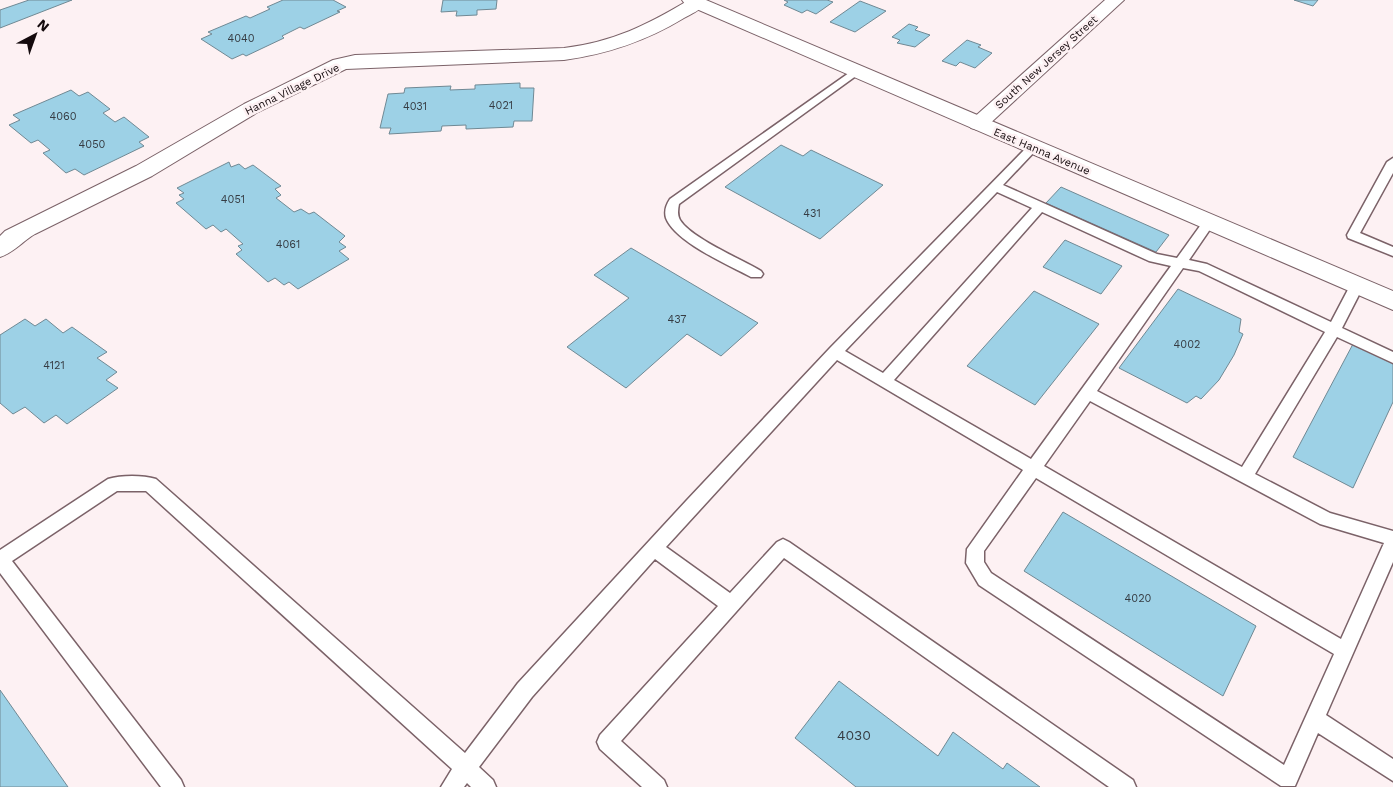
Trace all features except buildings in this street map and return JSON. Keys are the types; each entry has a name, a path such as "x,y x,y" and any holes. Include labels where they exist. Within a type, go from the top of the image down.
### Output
{"street":[{"name":"South New Jersey Street","path":"978,124 1115,0"},
{"name":"East Hanna Avenue","path":"694,1 1393,301"},
{"name":"Hanna Village Drive","path":"0,249 23,231 144,170 251,108 340,64 355,61 584,51 606,47 638,37 694,1"}],"lane":[{"path":"756,274 695,239 674,221 670,210 674,202 856,71"},
{"path":"452,787 525,690 835,352 1033,147"},
{"path":"1393,162 1353,235 1393,252"},
{"path":"994,186 1154,258 1202,267 1393,358"},
{"path":"884,381 1040,207"},
{"path":"1209,222 976,549 975,563 985,579 1286,783 1393,542"},
{"path":"1245,476 1333,331 1357,285"},
{"path":"835,352 1345,651"},
{"path":"1087,393 1326,519 1393,538"},
{"path":"174,787 0,559 114,484 150,484 486,787"},
{"path":"657,787 606,742 783,547 1126,787"},
{"path":"654,548 730,605"},
{"path":"1315,718 1393,771"}]}
